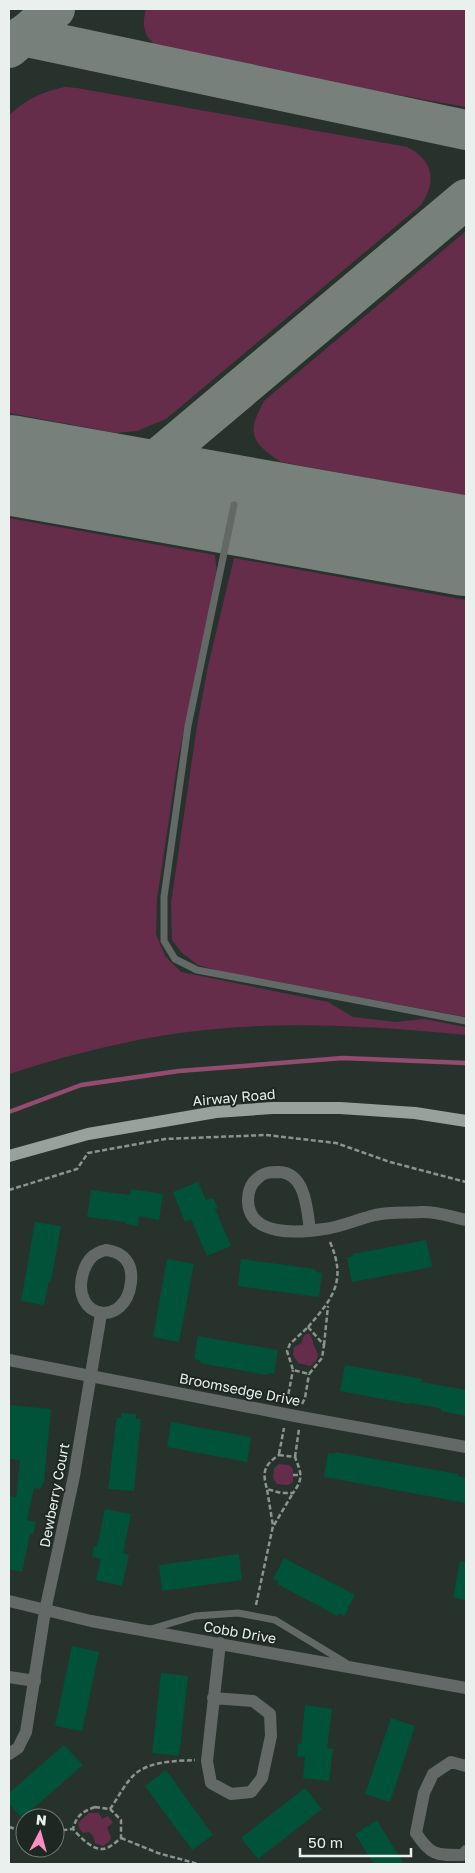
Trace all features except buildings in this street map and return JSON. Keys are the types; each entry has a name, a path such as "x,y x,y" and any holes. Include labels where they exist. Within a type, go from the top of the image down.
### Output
{"main road":[{"name":"Airway Road","path":"9,1156 88,1134 216,1112 272,1108 340,1108 415,1113 466,1121"}],"street":[{"path":"310,1230 303,1193 293,1176 283,1172 262,1174 250,1186 248,1208 252,1216 259,1224 273,1230 296,1232 325,1229 377,1215 426,1212 466,1220"},
{"path":"106,1250 116,1251 124,1256 129,1264 132,1272 130,1285 126,1300 119,1308 101,1314 93,1311 83,1298 80,1290 82,1278 85,1266 90,1258 98,1252 106,1250"},
{"name":"Dewberry Court","path":"9,1754 18,1748 26,1732 45,1611 74,1476 101,1314"},
{"name":"Broomsedge Drive","path":"9,1360 295,1416 466,1447"},
{"name":"Cobb Drive","path":"9,1601 45,1611 466,1688"},
{"path":"213,1698 253,1702 270,1714 271,1736 262,1778 252,1792 231,1794 211,1783 207,1761 213,1698 220,1643"},
{"path":"9,1677 34,1681"},
{"path":"466,1766 451,1762 433,1774 424,1794 416,1833 427,1850 443,1855 463,1855 466,1851"}],"lane":[{"path":"234,505 188,726 164,897 164,941 175,959 197,970 466,1021"},
{"path":"147,1630 194,1616 238,1613 275,1620 354,1668"}],"path":[{"path":"9,1190 77,1168 88,1153 165,1139 266,1135 336,1143 390,1162 466,1182"},
{"path":"253,1616 273,1526 301,1481 295,1457 300,1430 288,1396 293,1370 287,1352 290,1344 328,1304 337,1284 338,1269 336,1259 325,1229"},
{"path":"273,1526 264,1472 267,1465 279,1455 284,1428 295,1416 305,1398 309,1374 322,1358 328,1304"},
{"path":"308,1327 324,1345"},
{"path":"317,1357 322,1358"},
{"path":"293,1370 309,1374"},
{"path":"279,1455 295,1457"},
{"path":"293,1475 301,1475"},
{"path":"267,1489 281,1493 294,1493"},
{"path":"110,1809 134,1775 142,1769 179,1761 207,1761"},
{"path":"73,1827 78,1816 86,1810 95,1807 110,1809 120,1820 121,1838"},
{"path":"65,1829 78,1825"},
{"path":"73,1827 88,1843 103,1849 121,1838"},
{"path":"121,1838 158,1853 198,1864"}],"shaded area":[{"path":"146,9 466,9 466,107 165,53 146,34 144,17"},
{"path":"65,87 407,147 423,158 427,165 430,173 429,189 420,206 166,419 137,431 116,433 9,413 9,115 35,97"},
{"path":"466,231 466,496 281,462 263,449 258,443 254,430 258,412 264,401"},
{"path":"9,518 215,555 217,574 178,759 157,899 156,934 165,956 181,972 328,1002 353,1017 396,1022 424,1019 466,1027 466,1035 351,1026 236,1027 160,1036 121,1043 9,1074"},
{"path":"234,558 466,600 466,1017 219,971 198,965 182,953 172,940 171,903 197,726 208,666"},
{"path":"306,1334 310,1334 318,1354 316,1361 310,1366 298,1363 293,1355 294,1347 302,1343 303,1337"},
{"path":"279,1464 289,1465 293,1469 293,1482 288,1485 277,1484 273,1478 274,1468"},
{"path":"89,1813 99,1813 102,1819 108,1816 113,1823 107,1827 111,1838 103,1846 95,1843 93,1836 89,1832 83,1833 79,1828 78,1823"}],"waterway":[{"path":"9,1112 81,1085 179,1071 343,1058 466,1063"}],"taxiway":[{"path":"9,48 55,9"},
{"path":"22,36 466,130"},
{"path":"125,486 466,199"}],"runway":[{"path":"9,465 466,546"}]}
